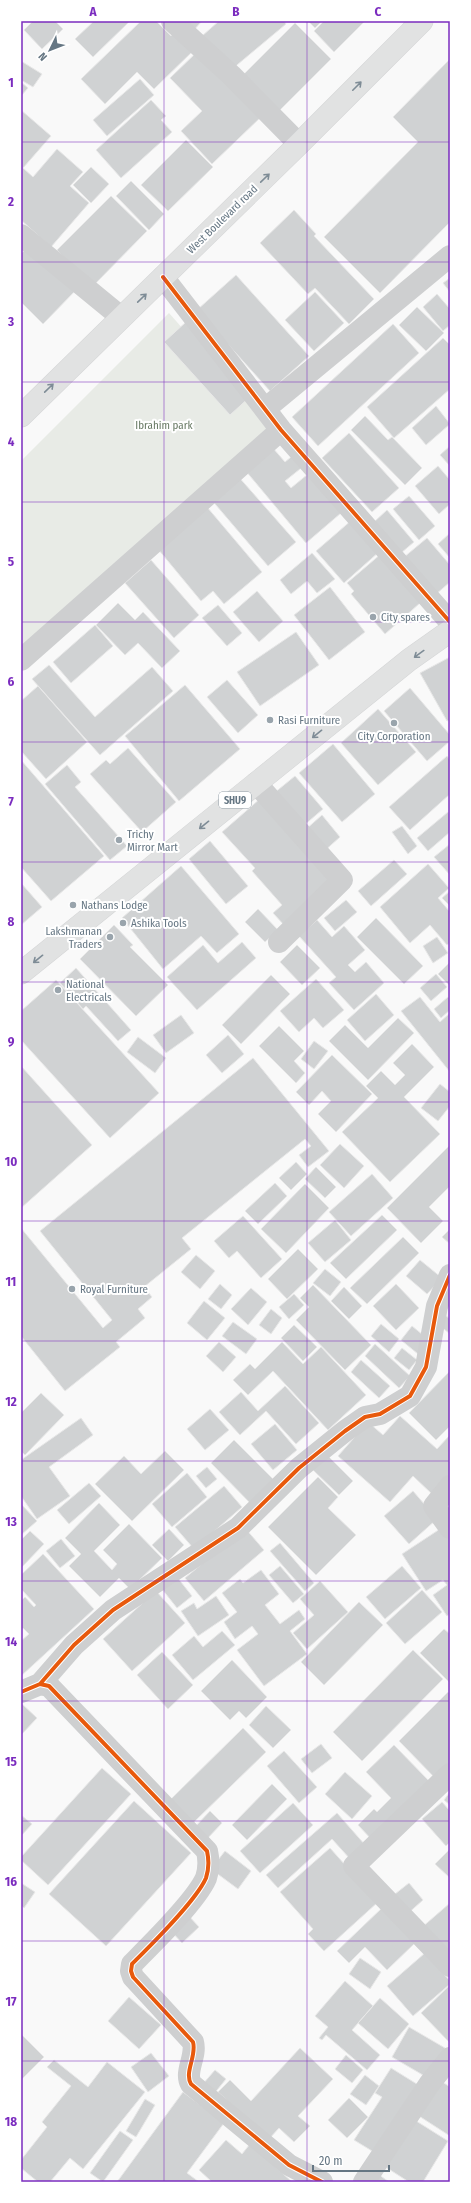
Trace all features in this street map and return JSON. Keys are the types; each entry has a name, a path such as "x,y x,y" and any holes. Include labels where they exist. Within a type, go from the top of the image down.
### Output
{"main road":[{"name":"West Boulevard road","path":"21,416 299,144 422,21"},
{"name":"SHU9","path":"21,973 409,660 450,631"}],"street":[{"path":"172,21 231,75 299,144"},
{"path":"21,235 121,318"},
{"path":"265,409 450,256"},
{"path":"163,277 281,430 450,622"},
{"path":"21,660 281,430"},
{"path":"256,783 342,880 279,942"},
{"path":"31,1688 74,1645 113,1610 238,1528 299,1468 345,1431 365,1417 380,1414 410,1396 426,1367 437,1306 450,1275"},
{"path":"450,1486 434,1506 450,1528"},
{"path":"31,1688 46,1684 53,1690 207,1851 208,1867 206,1878 193,1898 132,1964 131,1971 133,1977 193,2042 194,2049 189,2076 191,2084 289,2165 322,2182"},
{"path":"450,1774 354,1866 450,1966"},
{"path":"364,2182 430,2083 450,2058"}],"green space":[{"name":"Ibrahim park","path":"169,313 272,430 21,651 21,461"}],"building":[{"path":"33,21 55,21 63,29 42,49 24,30"},
{"path":"94,21 130,21 93,57 75,39"},
{"path":"141,21 156,21 171,36 177,30 195,49 154,89 137,72 105,104 81,79"},
{"path":"183,21 202,21 193,31"},
{"path":"219,21 284,21 286,24 231,70 202,36"},
{"path":"308,21 322,21 315,28"},
{"path":"324,21 365,21 334,52 314,31"},
{"path":"295,23 331,59 279,111 243,75"},
{"path":"199,50 262,116 212,164 181,131 202,111 170,78"},
{"path":"450,59 450,222 380,293 324,237 418,142 393,117"},
{"path":"21,61 42,74 33,87 21,80"},
{"path":"140,79 154,95 107,136 93,120"},
{"path":"21,82 28,88 21,96"},
{"path":"151,100 166,116 161,120 172,132 121,178 96,150"},
{"path":"21,110 51,136 23,168 33,177 57,149 83,172 70,186 89,203 51,247 21,220"},
{"path":"186,140 213,167 168,211 141,185"},
{"path":"91,167 109,184 91,203 73,185"},
{"path":"131,181 164,214 149,230 116,196"},
{"path":"111,196 147,231 93,286 57,250"},
{"path":"294,210 316,234 314,236 374,299 349,324 315,288 308,294 260,243"},
{"path":"31,243 77,289 43,324 21,302 21,254"},
{"path":"236,275 309,356 270,391 197,310"},
{"path":"450,278 450,292 443,283"},
{"path":"315,292 344,323 314,351 285,320"},
{"path":"437,294 450,309 450,325 443,331 423,307"},
{"path":"417,307 444,333 426,351 399,325"},
{"path":"186,322 252,395 230,415 164,342"},
{"path":"393,324 419,353 318,446 292,417"},
{"path":"443,338 450,345 450,389 394,438 367,407"},
{"path":"436,406 450,424 426,445 412,428"},
{"path":"365,416 388,440 392,437 422,468 405,485 351,430"},
{"path":"349,433 399,488 372,512 322,458"},
{"path":"450,446 450,466 440,455"},
{"path":"272,447 285,462 296,453 305,465 285,481 291,488 308,474 341,513 306,543 245,470"},
{"path":"438,466 450,480 450,504 439,514 415,486"},
{"path":"237,475 296,542 268,566 210,498"},
{"path":"409,496 435,526 419,540 393,509"},
{"path":"207,507 262,572 224,604 213,591 201,601 158,549"},
{"path":"387,510 414,542 401,553 374,522"},
{"path":"353,519 380,551 344,583 316,551"},
{"path":"450,533 450,558 438,544"},
{"path":"427,538 450,565 450,582 435,595 403,558"},
{"path":"312,553 335,579 317,593 307,581 291,594 280,580"},
{"path":"382,553 420,603 385,634 351,594 354,591 347,583"},
{"path":"151,560 199,615 174,638 125,583"},
{"path":"330,587 365,632 329,660 294,615"},
{"path":"257,591 283,621 259,642 233,612"},
{"path":"118,603 135,620 143,612 180,651 162,668 138,643 125,655 96,625"},
{"path":"218,605 242,633 227,646 202,618"},
{"path":"95,625 113,646 71,683 53,662"},
{"path":"296,632 319,665 260,706 237,672"},
{"path":"450,657 450,720 447,721 420,673"},
{"path":"49,665 95,717 152,667 173,691 100,755 32,679"},
{"path":"227,680 258,715 238,733 207,697"},
{"path":"185,685 240,749 179,801 125,736"},
{"path":"38,686 87,742 46,779 21,751 21,701"},
{"path":"410,688 450,735 450,741 427,761 384,711"},
{"path":"378,709 416,752 378,785 341,743"},
{"path":"333,744 375,794 342,822 299,773"},
{"path":"128,748 176,802 142,832 90,774 106,760 110,764"},
{"path":"447,756 450,760 450,794 410,830 389,807"},
{"path":"21,760 104,856 51,901 21,867"},
{"path":"67,765 81,782 75,787 127,846 110,860 45,784"},
{"path":"295,776 323,809 302,827 273,794"},
{"path":"261,798 335,880 284,925 273,913 282,905 252,871 255,868 222,832"},
{"path":"448,812 450,815 450,832 428,851 417,838"},
{"path":"322,815 340,837 322,853 304,831"},
{"path":"402,826 417,846 408,854 392,832"},
{"path":"210,841 248,886 226,904 189,859"},
{"path":"450,844 450,875 434,857"},
{"path":"394,860 407,874 371,906 358,891"},
{"path":"428,864 449,888 438,898 450,912 450,943 447,945 430,925 410,943 380,907"},
{"path":"181,866 239,934 217,953 201,936 163,969 122,918"},
{"path":"21,883 42,907 21,925"},
{"path":"450,891 450,906 442,898"},
{"path":"346,900 357,912 335,931 324,918"},
{"path":"258,909 278,930 265,942 245,922"},
{"path":"376,918 423,966 404,984 357,937"},
{"path":"317,920 332,937 344,926 365,950 348,965 355,972 366,962 384,983 354,1010 329,983 336,977 299,936"},
{"path":"114,925 133,945 130,947 168,985 136,1016 80,959"},
{"path":"437,937 448,953 433,963 423,946"},
{"path":"242,942 256,958 197,1010 167,977 203,945 218,963"},
{"path":"297,945 320,968 302,985 280,962"},
{"path":"450,962 450,986 438,974"},
{"path":"76,968 131,1030 118,1041 86,1006 83,1009 60,983"},
{"path":"436,974 447,987 431,1001 420,988"},
{"path":"271,975 290,994 241,1044 222,1025"},
{"path":"316,979 344,1010 323,1028 314,1018 299,1032 280,1011"},
{"path":"56,980 159,1093 110,1138 21,1040 21,1011"},
{"path":"376,994 394,1015 365,1041 347,1020"},
{"path":"420,997 440,1022 450,1013 450,1072 401,1011"},
{"path":"448,997 450,999 450,1010 441,1018 434,1009"},
{"path":"181,1015 194,1033 166,1053 153,1035"},
{"path":"398,1018 414,1033 368,1080 329,1041 345,1025 368,1048"},
{"path":"279,1026 304,1051 294,1061 305,1073 296,1083 259,1046"},
{"path":"228,1035 244,1054 222,1073 206,1055"},
{"path":"138,1037 166,1058 155,1073 127,1052"},
{"path":"314,1041 328,1051 314,1069 301,1059"},
{"path":"412,1044 434,1067 404,1097 440,1134 390,1182 342,1132 378,1098 366,1086 381,1071 395,1085 405,1075 393,1063"},
{"path":"332,1055 372,1094 336,1132 318,1114 331,1101 322,1091 309,1105 296,1092"},
{"path":"253,1058 329,1151 308,1167 299,1155 311,1146 305,1139 182,1238 191,1249 144,1287 152,1297 138,1309 145,1318 116,1342 120,1347 65,1391 21,1336 21,1228 103,1328 112,1320 40,1231"},
{"path":"21,1066 92,1145 21,1208"},
{"path":"440,1084 450,1092 450,1106 438,1121 421,1108"},
{"path":"340,1144 364,1166 344,1188 320,1165"},
{"path":"450,1145 450,1186 429,1207 443,1221 421,1243 387,1208"},
{"path":"296,1162 307,1174 291,1190 279,1178"},
{"path":"316,1167 336,1187 325,1198 305,1179"},
{"path":"372,1174 393,1198 351,1236 329,1212"},
{"path":"275,1183 287,1196 258,1224 245,1211"},
{"path":"305,1184 329,1208 286,1253 261,1229"},
{"path":"382,1215 397,1230 346,1279 330,1263"},
{"path":"243,1216 282,1259 261,1278 237,1251 229,1258 214,1241"},
{"path":"335,1220 351,1240 325,1262 308,1243"},
{"path":"450,1229 450,1244 442,1237"},
{"path":"403,1237 419,1253 367,1304 350,1288"},
{"path":"298,1249 318,1269 287,1299 268,1279"},
{"path":"196,1255 215,1271 200,1289 181,1272"},
{"path":"420,1260 442,1278 427,1294 406,1276"},
{"path":"325,1269 341,1282 330,1296 313,1283"},
{"path":"220,1284 232,1295 221,1309 208,1299"},
{"path":"396,1284 419,1308 396,1330 373,1306"},
{"path":"313,1285 371,1345 345,1370 296,1320 309,1307 300,1298"},
{"path":"344,1287 362,1306 349,1319 331,1301"},
{"path":"251,1288 267,1302 248,1325 231,1309"},
{"path":"294,1294 304,1305 289,1319 279,1307"},
{"path":"204,1301 225,1318 207,1340 187,1323"},
{"path":"271,1309 282,1318 271,1334 259,1325"},
{"path":"445,1315 450,1319 450,1334 438,1324"},
{"path":"233,1322 257,1339 246,1354 222,1336"},
{"path":"381,1324 399,1339 389,1352 371,1336"},
{"path":"294,1325 317,1347 303,1361 281,1338"},
{"path":"412,1326 429,1340 418,1354 401,1340"},
{"path":"219,1342 236,1357 223,1372 206,1356"},
{"path":"282,1342 303,1364 321,1347 366,1395 328,1430 273,1371 248,1395 233,1380 250,1364 255,1369"},
{"path":"375,1344 410,1376 399,1388 365,1356"},
{"path":"402,1348 417,1360 409,1370 394,1358"},
{"path":"361,1360 390,1386 379,1398 351,1372"},
{"path":"450,1371 450,1426 436,1440 409,1413"},
{"path":"285,1386 319,1423 296,1444 266,1411 240,1435 219,1412 241,1392 258,1411"},
{"path":"41,1393 64,1415 25,1455 21,1451 21,1413"},
{"path":"210,1409 229,1430 205,1450 187,1429"},
{"path":"400,1416 437,1449 450,1435 450,1475 432,1494 413,1476 390,1502 338,1456 368,1422 383,1435"},
{"path":"81,1418 93,1435 49,1467 70,1496 37,1519 21,1496 21,1460"},
{"path":"275,1424 297,1450 273,1470 251,1444"},
{"path":"234,1440 277,1483 254,1507 211,1463"},
{"path":"165,1451 184,1470 132,1521 95,1484 124,1456 141,1474"},
{"path":"327,1455 353,1481 339,1495 313,1470"},
{"path":"207,1467 217,1479 206,1488 196,1476"},
{"path":"187,1473 207,1497 172,1527 152,1504"},
{"path":"318,1477 338,1497 328,1508 356,1535 316,1575 268,1527"},
{"path":"89,1483 101,1496 69,1524 57,1510"},
{"path":"224,1486 242,1507 194,1549 175,1527"},
{"path":"413,1491 437,1519 409,1544 384,1516"},
{"path":"99,1503 120,1525 94,1551 112,1570 117,1564 103,1550 129,1524 162,1558 130,1589 119,1578 100,1597 69,1566 81,1554 65,1538"},
{"path":"21,1504 37,1521 21,1535"},
{"path":"446,1525 450,1531 450,1614 447,1616 433,1595 447,1585 443,1580 426,1591 402,1554"},
{"path":"245,1528 264,1550 204,1601 185,1578"},
{"path":"169,1529 184,1545 168,1561 152,1545"},
{"path":"30,1531 44,1544 21,1568 21,1540"},
{"path":"61,1539 75,1556 60,1568 46,1551"},
{"path":"280,1543 314,1583 305,1591 270,1551"},
{"path":"43,1554 94,1609 21,1676 21,1641 29,1634 23,1628 21,1630 21,1601 25,1597 34,1607 36,1605 21,1589 21,1575"},
{"path":"280,1566 304,1594 293,1603 269,1575"},
{"path":"402,1566 421,1588 385,1619 366,1597"},
{"path":"261,1570 279,1594 265,1605 280,1624 299,1610 305,1619 290,1631 307,1654 264,1686 237,1650 258,1634 252,1626 235,1639 224,1622 237,1612 222,1593 240,1579 243,1583"},
{"path":"177,1577 192,1596 177,1608 162,1589"},
{"path":"320,1581 348,1612 307,1649 293,1633 314,1615 300,1599"},
{"path":"422,1590 442,1612 405,1644 386,1623"},
{"path":"156,1591 185,1623 132,1671 103,1639"},
{"path":"216,1596 229,1615 198,1636 181,1611 194,1603 197,1609"},
{"path":"359,1602 383,1625 324,1685 301,1662"},
{"path":"444,1629 450,1634 449,1682 420,1653"},
{"path":"222,1631 235,1645 193,1680 172,1655 194,1636 203,1647"},
{"path":"413,1650 443,1679 362,1761 333,1732"},
{"path":"162,1652 193,1685 168,1709 137,1675"},
{"path":"232,1660 267,1697 246,1718 239,1711 230,1720 201,1691"},
{"path":"448,1692 450,1694 450,1767 437,1780 399,1741"},
{"path":"21,1703 37,1718 21,1735"},
{"path":"266,1706 291,1730 273,1748 249,1725"},
{"path":"243,1728 266,1752 193,1823 170,1800"},
{"path":"321,1744 332,1758 312,1773 301,1759"},
{"path":"394,1745 431,1783 373,1841 358,1825 374,1809 377,1812 391,1798 366,1772"},
{"path":"284,1751 317,1787 299,1803 267,1766"},
{"path":"102,1768 131,1794 48,1885 21,1860 21,1857"},
{"path":"345,1772 372,1796 352,1819 325,1794"},
{"path":"272,1784 287,1799 247,1840 232,1825"},
{"path":"450,1792 450,1805 444,1800"},
{"path":"134,1801 191,1853 106,1946 49,1894"},
{"path":"442,1802 450,1811 450,1842 446,1846 422,1819"},
{"path":"293,1803 313,1825 260,1873 240,1851"},
{"path":"210,1811 222,1823 206,1840 194,1828"},
{"path":"337,1813 366,1846 351,1860 332,1839 278,1888 266,1875"},
{"path":"21,1815 32,1824 21,1836"},
{"path":"330,1848 378,1902 324,1951 308,1934 313,1929 280,1892"},
{"path":"450,1849 450,1878 435,1864"},
{"path":"225,1851 251,1871 238,1889 211,1869"},
{"path":"21,1883 35,1892 24,1908 21,1905"},
{"path":"409,1883 423,1900 405,1916 390,1898"},
{"path":"450,1903 450,1962 420,1929"},
{"path":"383,1907 416,1942 387,1970 365,1947 349,1963 337,1951"},
{"path":"188,1915 199,1927 182,1943 171,1931"},
{"path":"425,1953 450,1981 450,1984 413,2016 387,1986"},
{"path":"360,1958 381,1972 370,1989 349,1974"},
{"path":"345,1981 373,2006 352,2030 380,2055 367,2070 326,2035 322,2040 319,2038 328,2027 315,2016"},
{"path":"450,1985 450,2043 421,2013"},
{"path":"129,1997 161,2025 139,2049 108,2021"},
{"path":"380,1998 409,2024 388,2049 358,2023"},
{"path":"409,2027 445,2048 428,2078 392,2057"},
{"path":"21,2034 44,2057 21,2080"},
{"path":"300,2048 333,2079 298,2116 310,2126 294,2142 279,2128 269,2139 218,2092 230,2080 251,2101"},
{"path":"151,2053 169,2076 148,2092 131,2067"},
{"path":"346,2055 363,2070 352,2083 335,2069"},
{"path":"54,2060 88,2087 107,2062 145,2092 83,2169 70,2158 50,2182 38,2182 21,2168 21,2160 47,2127 42,2122 71,2086 47,2067"},
{"path":"391,2068 420,2086 377,2154 354,2140 382,2097 375,2093"},
{"path":"215,2070 226,2079 213,2095 202,2085"},
{"path":"365,2075 379,2086 366,2105 350,2094"},
{"path":"441,2081 450,2087 450,2136 419,2116"},
{"path":"183,2092 224,2123 187,2173 199,2182 117,2182"},
{"path":"349,2098 368,2117 347,2138 328,2120"},
{"path":"145,2099 155,2105 136,2137 126,2131"},
{"path":"413,2119 448,2141 423,2182 409,2182 384,2166"},
{"path":"120,2131 133,2140 103,2182 90,2173"},
{"path":"226,2140 242,2154 250,2144 291,2181 212,2182 199,2170"},
{"path":"378,2174 389,2182 372,2182"}],"cycle path":[{"path":"163,277 281,430 450,622"},
{"path":"40,1684 74,1645 113,1610 238,1528 299,1468 345,1431 365,1417 380,1414 410,1396 426,1367 437,1306 450,1275"},
{"path":"21,1692 40,1684 49,1686 207,1851 208,1871 201,1888 183,1910 132,1964 131,1971 133,1977 193,2042 194,2047 189,2074 191,2084 289,2165 322,2182"}],"place":[{"name":"City spares","path":"373,617"},
{"name":"Rasi Furniture","path":"270,720"},
{"name":"City Corporation","path":"394,723"},
{"name":"Trichy Mirror Mart","path":"119,840"},
{"name":"Nathans Lodge","path":"73,905"},
{"name":"Ashika Tools","path":"123,923"},
{"name":"Lakshmanan Traders","path":"110,937"},
{"name":"National Electricals","path":"58,990"},
{"name":"Royal Furniture","path":"72,1289"}]}
